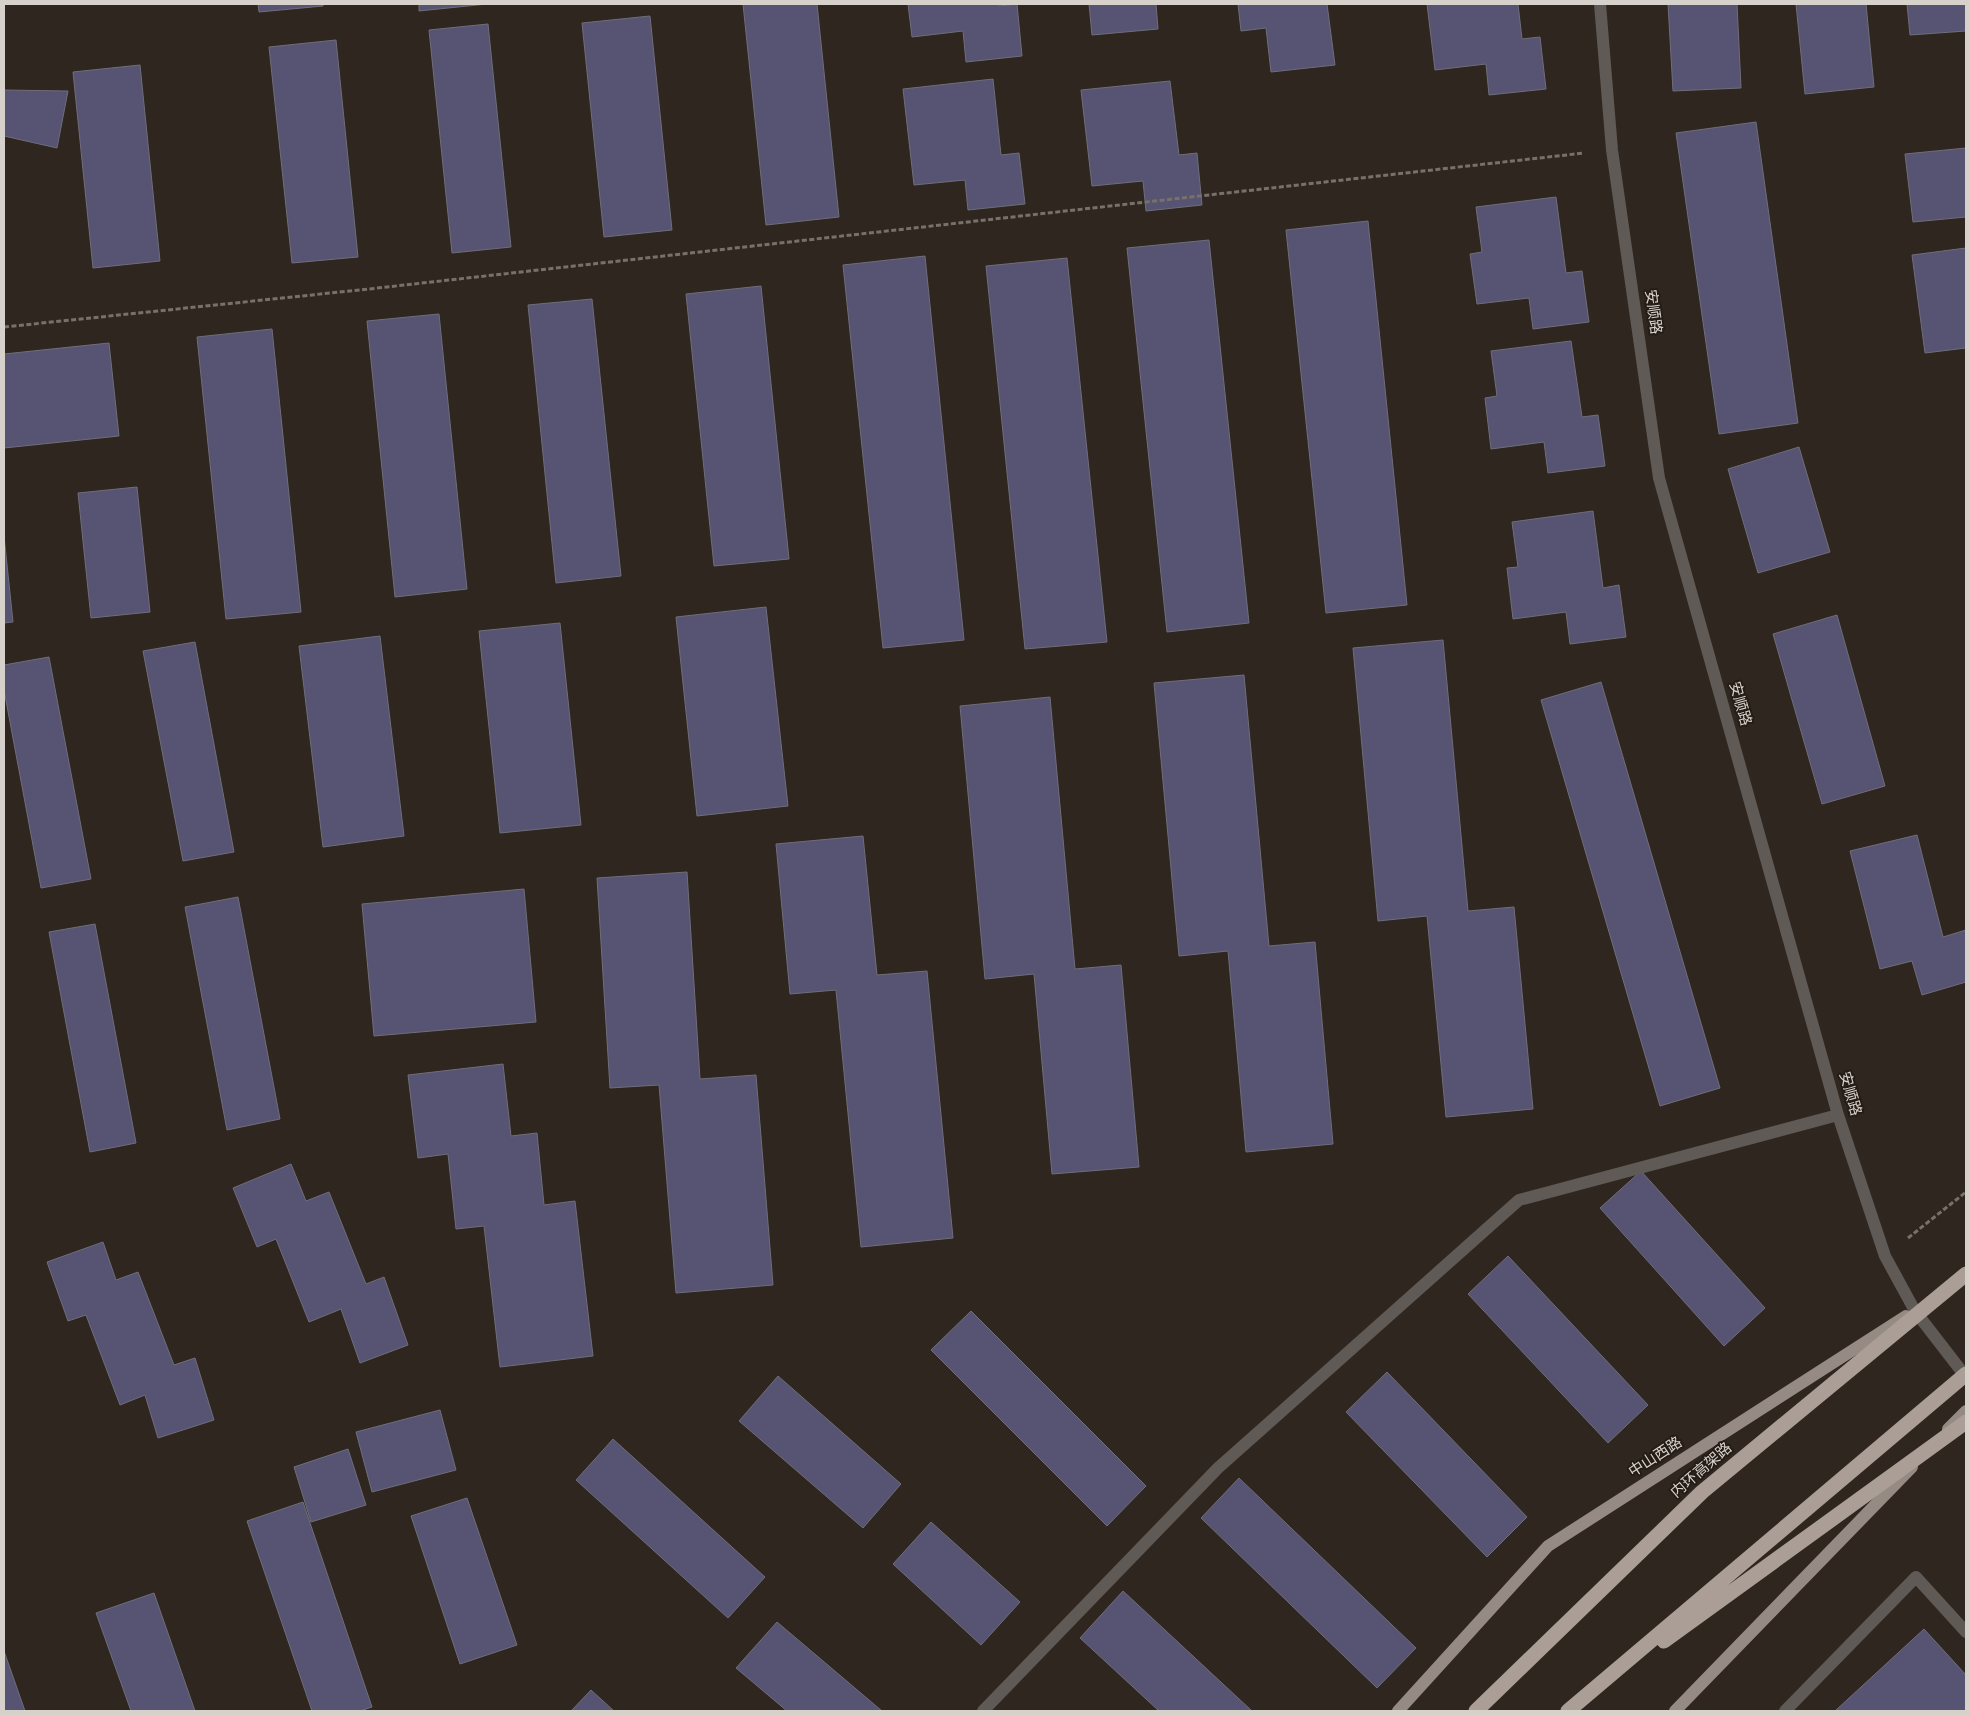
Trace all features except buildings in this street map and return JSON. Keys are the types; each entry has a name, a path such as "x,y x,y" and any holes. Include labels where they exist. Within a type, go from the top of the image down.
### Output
{"highway":[{"name":"内环高架路","path":"1476,1711 1702,1492 1966,1272"},
{"path":"1568,1711 1966,1375"},
{"path":"1568,1711 1966,1422"}],"main road":[{"name":"中山西路","path":"1398,1711 1548,1546 1915,1311 1966,1272"},
{"path":"1675,1711 1966,1411"}],"street":[{"name":"安顺路","path":"1600,4 1612,150 1659,478 1838,1115 1885,1256 1915,1311 1966,1375"},
{"path":"983,1711 1218,1468 1519,1200 1838,1115"},
{"path":"1785,1711 1916,1577 1966,1632"}],"path":[{"path":"4,328 1612,150"},
{"path":"1885,1256 1966,1192"}]}
